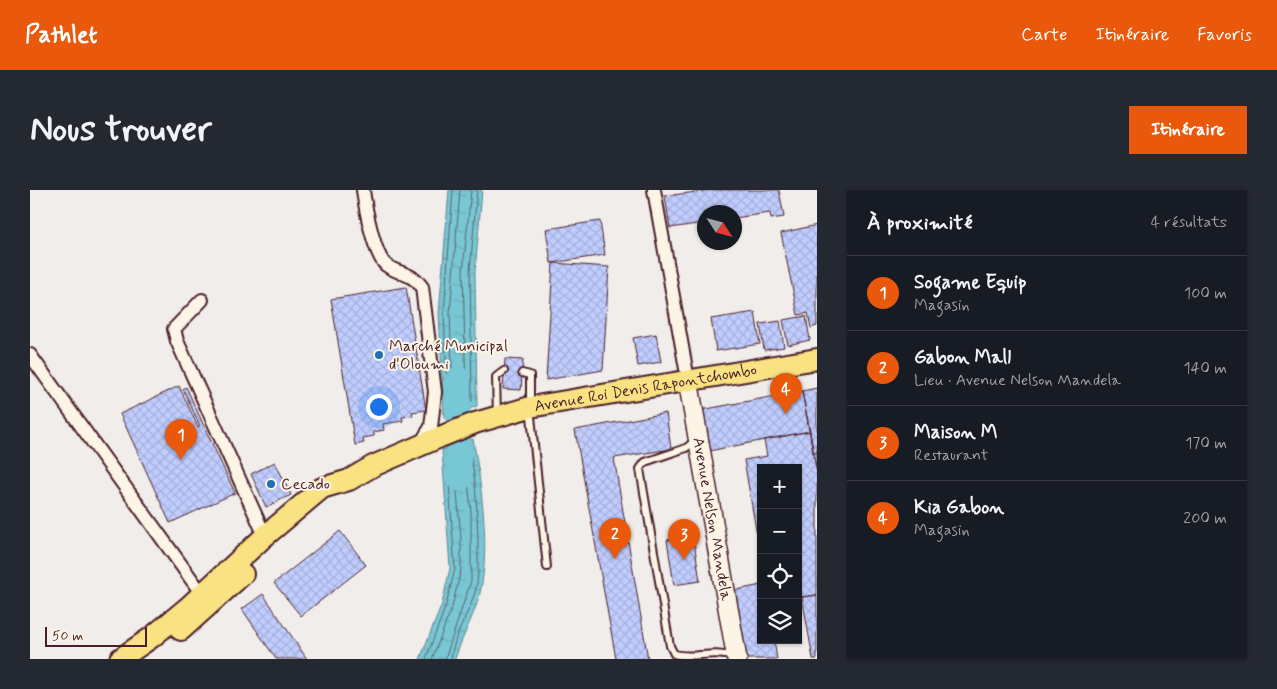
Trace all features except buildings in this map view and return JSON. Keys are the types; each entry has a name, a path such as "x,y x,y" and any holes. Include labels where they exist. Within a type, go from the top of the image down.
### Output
{"main road":[{"name":"Avenue Roi Denis Rapontchombo","path":"349,480 374,466 440,437 475,423 530,407 817,359"},
{"name":"Avenue Nelson Mandela","path":"688,380 737,658"},
{"path":"120,659 152,637 322,488 349,480"},
{"path":"143,659 209,607 280,540 327,502 349,480"}],"street":[{"path":"363,190 376,244 382,259 395,270 406,272 416,279 422,287 435,392 431,427 419,446"},
{"path":"654,190 688,380"},
{"path":"202,300 174,329 177,341 265,536"},
{"path":"30,355 202,594"}],"lane":[{"path":"496,416 496,377 504,371"},
{"path":"522,373 530,375 530,407 547,567"},
{"path":"698,438 686,448 645,462 640,469 669,636 674,654 682,656 723,654 737,658"}],"water":[{"path":"449,190 482,190 475,272 477,406 444,418 439,313"},
{"path":"473,439 479,473 485,549 480,593 455,659 420,659 442,604 450,568 442,450"}],"waterway":[{"path":"458,379 459,479"}],"place":[{"name":"Marché Municipal d'Oloumi","path":"379,355"},
{"name":"Kia Gabon","path":"786,414"},
{"name":"Sogame Equip","path":"181,460"},
{"name":"Cecado","path":"271,484"},
{"name":"Gabon Mall","path":"615,559"},
{"name":"Maison M","path":"684,560"}]}
